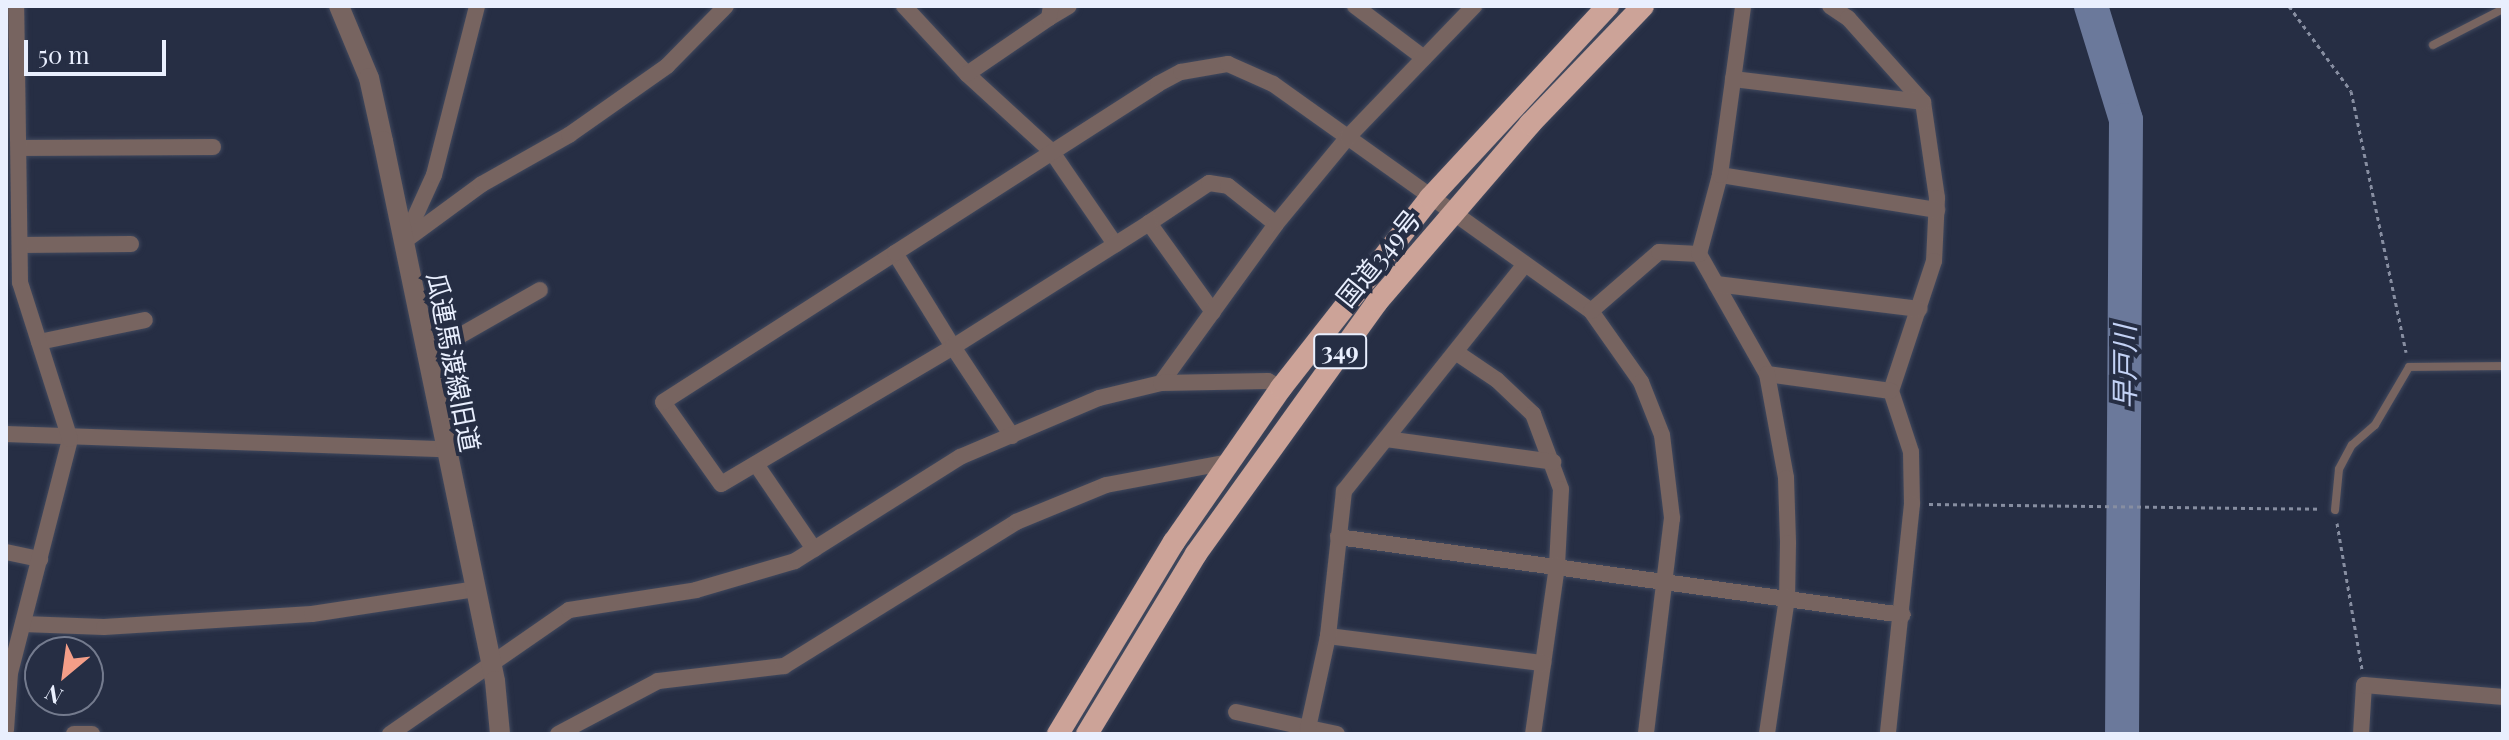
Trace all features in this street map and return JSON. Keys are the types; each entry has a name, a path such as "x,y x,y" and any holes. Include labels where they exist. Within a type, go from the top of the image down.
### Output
{"highway":[{"name":"国道349号","path":"1058,734 1174,542 1281,388 1430,198 1608,6"},
{"name":"国道349号","path":"1087,734 1253,470 1451,212 1643,6"}],"street":[{"path":"6,730 10,673 70,439 20,282 21,148 16,6"},
{"name":"瓜連馬渡線旧道","path":"339,6 369,78 444,449 492,667 500,734"},
{"path":"403,242 434,175 477,6"},
{"path":"403,242 482,184 569,135 667,66 726,6"},
{"path":"904,6 967,74 1052,152 1115,244"},
{"path":"967,74 1050,12 1069,6"},
{"path":"1355,6 1424,58"},
{"path":"1161,383 1276,224 1348,137 1474,6"},
{"path":"1743,6 1720,175 1699,254 1767,374 1786,478 1787,598 1767,734"},
{"path":"1830,6 1848,18 1923,102 1937,210 1934,261 1891,391 1911,452 1912,504 1903,615 1888,734"},
{"path":"1276,224 1228,186 1209,183 953,347 721,484 663,402 1158,84 1209,65 1248,70 1348,137 1591,311 1641,382 1662,435 1672,518 1646,734"},
{"path":"1733,79 1923,102"},
{"path":"21,148 213,147"},
{"path":"1720,175 1937,210"},
{"path":"1149,223 1213,312"},
{"path":"20,245 131,244"},
{"path":"1591,311 1659,252 1699,254"},
{"path":"895,253 1012,436"},
{"path":"1308,728 1328,636 1344,491 1525,264"},
{"path":"1716,284 1919,309"},
{"path":"426,355 540,290"},
{"path":"39,342 145,320"},
{"path":"1457,353 1497,380 1533,414 1561,489 1557,566 1533,734"},
{"path":"1767,374 1891,391"},
{"path":"390,734 492,667 569,610 696,590 795,561 960,457 1099,398 1161,383 1268,381 1281,388"},
{"path":"6,434 70,439 162,437 444,449"},
{"path":"1386,439 1553,462"},
{"path":"558,734 658,681 784,666 1016,522 1093,490 1229,462"},
{"path":"756,464 814,549"},
{"path":"1338,537 1903,615"},
{"path":"6,552 40,559"},
{"path":"23,624 104,627 312,614 475,589"},
{"path":"1328,636 1543,663"},
{"path":"2361,734 2364,685 2503,697"},
{"path":"1236,712 1337,734"},
{"path":"74,734 92,734"}],"lane":[{"path":"2433,45 2503,9"},
{"path":"2335,510 2339,469 2352,445 2375,425 2409,367 2503,366"}],"path":[{"path":"2289,6 2351,91 2409,367"},
{"path":"1912,504 2135,503 2335,510 2364,685"}],"waterway":[{"name":"早戸川","path":"2091,6 2126,120 2122,734"}]}
